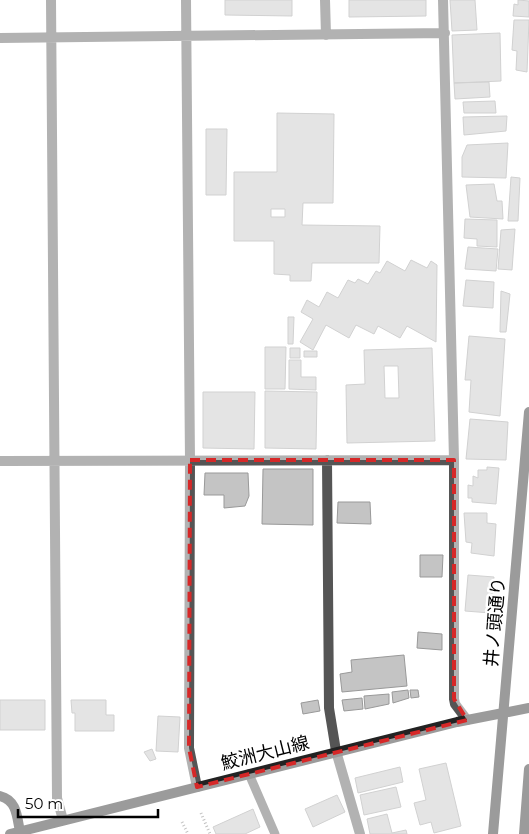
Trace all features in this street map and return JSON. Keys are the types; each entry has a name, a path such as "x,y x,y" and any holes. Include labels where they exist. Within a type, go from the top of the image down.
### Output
{"main road":[{"name":"井ノ頭通り","path":"493,834 529,412"},
{"name":"鮫洲大山線","path":"15,833 336,751 467,720 529,708"},
{"path":"524,834 529,768"},
{"path":"0,796 10,800 15,808 15,833"}],"street":[{"path":"51,0 57,798 63,820"},
{"path":"186,0 190,460 189,748 197,787"},
{"path":"325,0 326,35"},
{"path":"443,0 454,460 454,699 455,704 467,720"},
{"path":"0,38 445,33"},
{"path":"327,460 330,708 336,751 360,834"},
{"path":"0,461 454,460"}],"lane":[{"path":"249,774 275,834"}],"path":[{"path":"201,813 210,834"},
{"path":"182,822 188,834"}],"highlighted area":[{"path":"190,460 454,460 454,699 467,720 197,787 189,748"}],"building":[{"path":"225,0 292,0 292,16 225,15"},
{"path":"349,0 426,0 426,16 349,17"},
{"path":"450,0 475,0 477,30 452,31"},
{"path":"518,0 529,1 529,17 513,16 514,4 518,5"},
{"path":"514,20 529,20 527,72 516,70 517,51 512,50"},
{"path":"500,33 501,81 454,83 452,35"},
{"path":"489,82 490,97 455,99 454,83"},
{"path":"495,101 496,113 464,113 463,102"},
{"path":"277,113 334,114 333,203 303,203 302,225 380,226 379,263 312,263 311,281 290,281 290,275 274,274 274,241 234,241 234,172 277,172","holes":["271,209 285,209 285,217 271,217"]},
{"path":"507,116 506,131 464,135 463,117"},
{"path":"206,129 227,129 226,195 206,195"},
{"path":"508,143 506,178 462,177 462,157 467,145"},
{"path":"511,177 520,178 518,221 508,221"},
{"path":"494,184 497,201 502,201 503,219 470,217 466,185"},
{"path":"465,219 497,220 497,247 477,246 477,239 464,238"},
{"path":"515,229 512,270 498,269 501,230"},
{"path":"468,247 498,249 496,271 465,269"},
{"path":"411,260 427,268 431,261 437,265 436,342 407,326 400,338 378,326 374,334 356,325 349,338 326,325 313,350 300,342 313,319 301,312 307,300 319,307 327,292 338,298 348,280 355,283 358,279 368,284 376,271 380,273 387,261 405,271"},
{"path":"466,280 494,282 493,308 463,306"},
{"path":"501,291 510,294 506,332 500,332"},
{"path":"288,317 294,317 293,344 288,344"},
{"path":"469,336 505,339 500,416 469,412 471,380 465,380"},
{"path":"265,347 286,347 285,389 265,389"},
{"path":"290,348 300,348 300,358 290,358"},
{"path":"432,348 435,441 347,443 346,385 365,384 364,350","holes":["384,366 398,366 399,398 385,398"]},
{"path":"304,351 317,351 317,357 304,357"},
{"path":"289,360 301,360 301,377 316,377 316,390 289,389"},
{"path":"265,391 317,392 316,449 265,448"},
{"path":"203,392 255,392 254,449 203,448"},
{"path":"470,419 508,422 506,460 466,459"},
{"path":"487,467 499,468 496,504 472,502 472,498 468,498 468,485 473,486 473,476 478,478 478,470 487,470"},
{"path":"263,469 313,469 313,525 262,524"},
{"path":"205,473 248,473 249,496 245,506 224,508 224,495 204,495"},
{"path":"338,502 370,502 371,524 337,523"},
{"path":"464,513 487,513 487,523 496,524 494,556 471,553 472,543 466,542"},
{"path":"420,555 443,555 442,577 420,577"},
{"path":"468,575 494,577 491,613 465,611"},
{"path":"418,632 442,634 442,650 417,648"},
{"path":"404,655 407,686 342,692 340,674 352,672 351,660"},
{"path":"408,690 409,698 393,703 392,692"},
{"path":"410,690 418,690 419,697 411,698"},
{"path":"389,694 389,704 365,709 364,696"},
{"path":"362,698 363,709 344,711 342,700"},
{"path":"0,700 45,700 45,730 0,730"},
{"path":"71,700 106,700 106,715 114,715 114,731 75,731 75,713 72,713"},
{"path":"318,700 320,711 303,714 301,703"},
{"path":"158,716 180,717 178,752 156,751"},
{"path":"152,749 156,759 150,761 144,752"},
{"path":"446,763 461,826 434,833 431,822 420,825 414,803 426,800 419,769"},
{"path":"400,767 403,782 358,793 355,778"},
{"path":"396,787 401,807 364,815 360,795"},
{"path":"337,795 345,812 313,827 305,809"},
{"path":"253,809 260,827 245,834 216,834 213,827"},
{"path":"387,814 392,833 406,830 407,834 370,834 367,819"}]}
